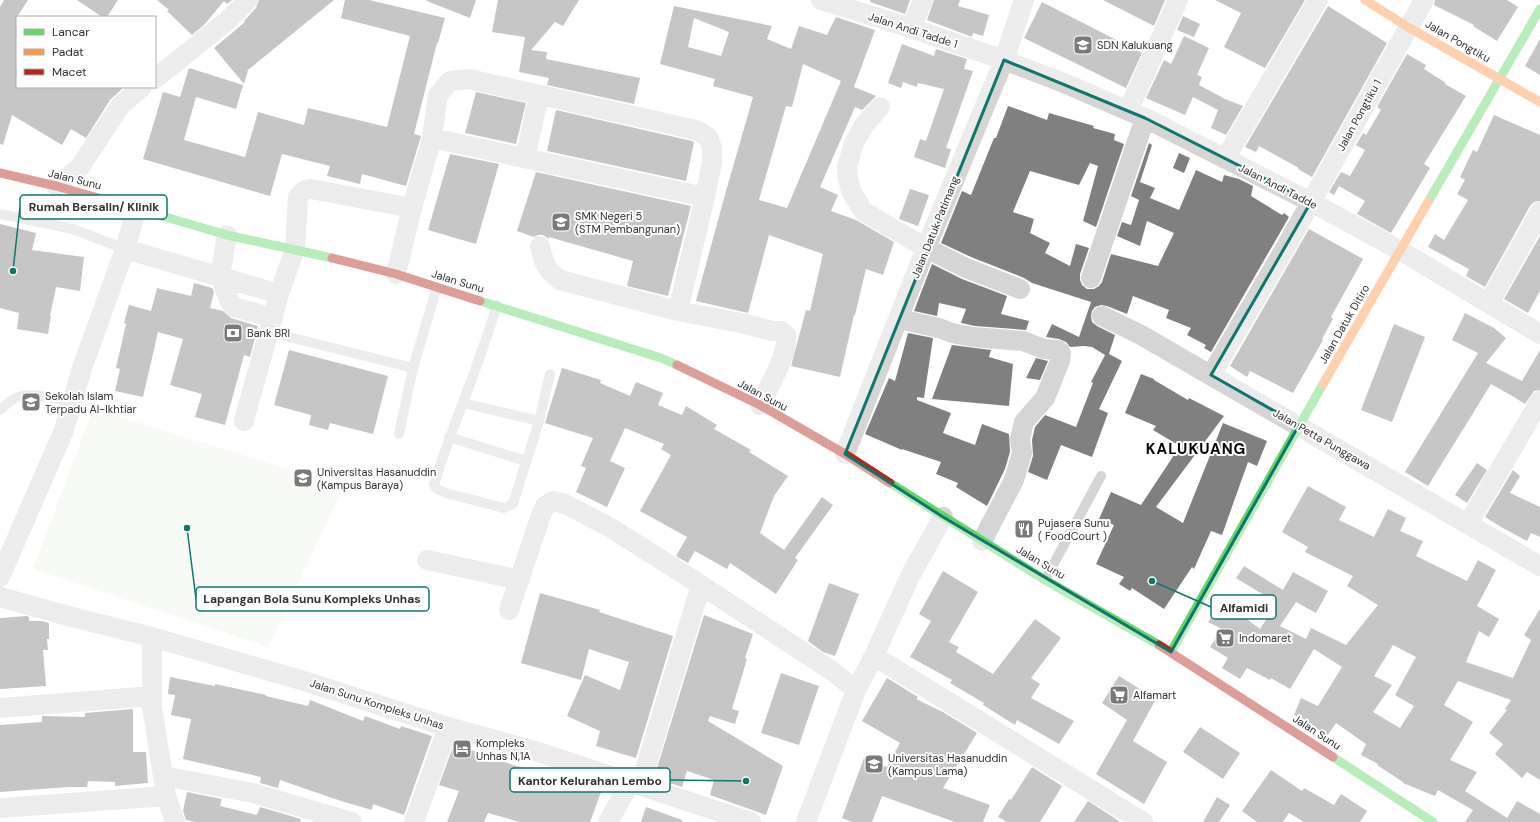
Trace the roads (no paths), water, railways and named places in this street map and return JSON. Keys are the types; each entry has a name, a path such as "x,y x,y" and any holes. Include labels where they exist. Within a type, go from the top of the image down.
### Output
{"main road":[{"name":"Jalan Pongtiku","path":"1364,0 1408,27 1540,102"},
{"name":"Jalan Datuk Ditiro","path":"1171,652 1298,426 1401,251 1540,9"},
{"name":"Jalan Sunu","path":"0,174 56,186 227,235 295,249 396,274 661,358 760,405 845,454 943,517 1046,580 1171,652 1433,822"}],"street":[{"path":"156,77 228,20 248,0"},
{"path":"911,28 923,0"},
{"name":"Jalan Datuk Patimang","path":"845,454 926,248 1004,60 1024,0"},
{"path":"1092,278 1136,115 1178,0"},
{"path":"1225,159 1318,0"},
{"name":"Jalan Pongtiku 1","path":"1210,376 1311,202 1424,0"},
{"name":"Jalan Andi Tadde 1","path":"831,2 1004,60"},
{"name":"Jalan Andi Tadde","path":"1004,60 1136,115 1311,202 1401,251 1540,334"},
{"path":"396,274 412,208 432,138 438,95 450,81 469,79 539,96 696,130 708,137 712,148 712,162 678,311"},
{"path":"56,186 80,167 120,106 141,88"},
{"path":"525,158 539,96"},
{"path":"880,107 864,124 854,143 848,167 848,178 851,191 863,211 926,248 966,268 1020,289"},
{"path":"432,138 705,197"},
{"path":"244,422 279,294 295,249 298,197 306,189 412,208"},
{"path":"0,577 64,430 82,368 125,249 137,208"},
{"path":"1489,303 1540,212"},
{"path":"227,235 220,276 229,300 234,306 271,325"},
{"path":"540,246 545,266 560,280 678,311 741,323 772,331 781,331 786,335 787,342 784,354 760,405"},
{"path":"125,249 279,294"},
{"name":"Jalan Petta Punggawa","path":"1102,316 1141,335 1540,566"},
{"path":"899,319 959,334 1023,341 1044,349 1058,350 1061,354 1060,361 1045,398 1024,422 1020,439 1022,453 1014,480 982,541"},
{"path":"1468,524 1540,401"},
{"path":"509,610 540,518 545,506 553,501 565,504 611,528 832,671 856,690"},
{"path":"806,822 856,690 874,656 911,574 943,517"},
{"path":"427,560 520,580"},
{"path":"608,822 635,785 701,585"},
{"name":"Jalan Sunu Kompleks Unhas","path":"0,597 152,637 304,681 448,727 538,752 751,822"},
{"path":"152,637 151,696 166,796 175,822"},
{"path":"874,656 1143,822"},
{"path":"0,708 151,696"},
{"path":"414,822 448,727"},
{"path":"163,776 253,793 352,822"},
{"path":"0,808 166,796"}],"lane":[{"path":"0,214 73,228 125,249"},
{"path":"399,434 413,368 437,287"},
{"path":"497,305 449,437 434,484 437,489 446,493 504,508 513,504 539,421 550,374"},
{"path":"271,325 413,368"},
{"path":"0,410 15,398 26,396 37,396 72,402"},
{"path":"463,402 539,421"},
{"path":"449,437 526,461"},
{"path":"1046,580 1101,476"}],"place":[{"name":"SDN Kalukuang","path":"1083,45"},
{"name":"SMK Negeri 5 (STM Pembangunan)","path":"561,222"},
{"name":"Rumah Bersalin/ Klinik","path":"13,271"},
{"name":"Bank BRI","path":"233,333"},
{"name":"Sekolah Islam Terpadu Al-Ikhtiar","path":"31,402"},
{"name":"Universitas Hasanuddin (Kampus Baraya)","path":"303,478"},
{"name":"Lapangan Bola Sunu Kompleks Unhas","path":"187,528"},
{"name":"Pujasera Sunu ( FoodCourt )","path":"1024,529"},
{"name":"Alfamidi","path":"1152,581"},
{"name":"Indomaret","path":"1225,638"},
{"name":"Alfamart","path":"1119,695"},
{"name":"Kompleks Unhas N,1A","path":"462,749"},
{"name":"Universitas Hasanuddin (Kampus Lama)","path":"874,764"},
{"name":"Kantor Kelurahan Lembo","path":"746,781"}],"district":[{"name":"KALUKUANG","path":"1196,449"}]}
